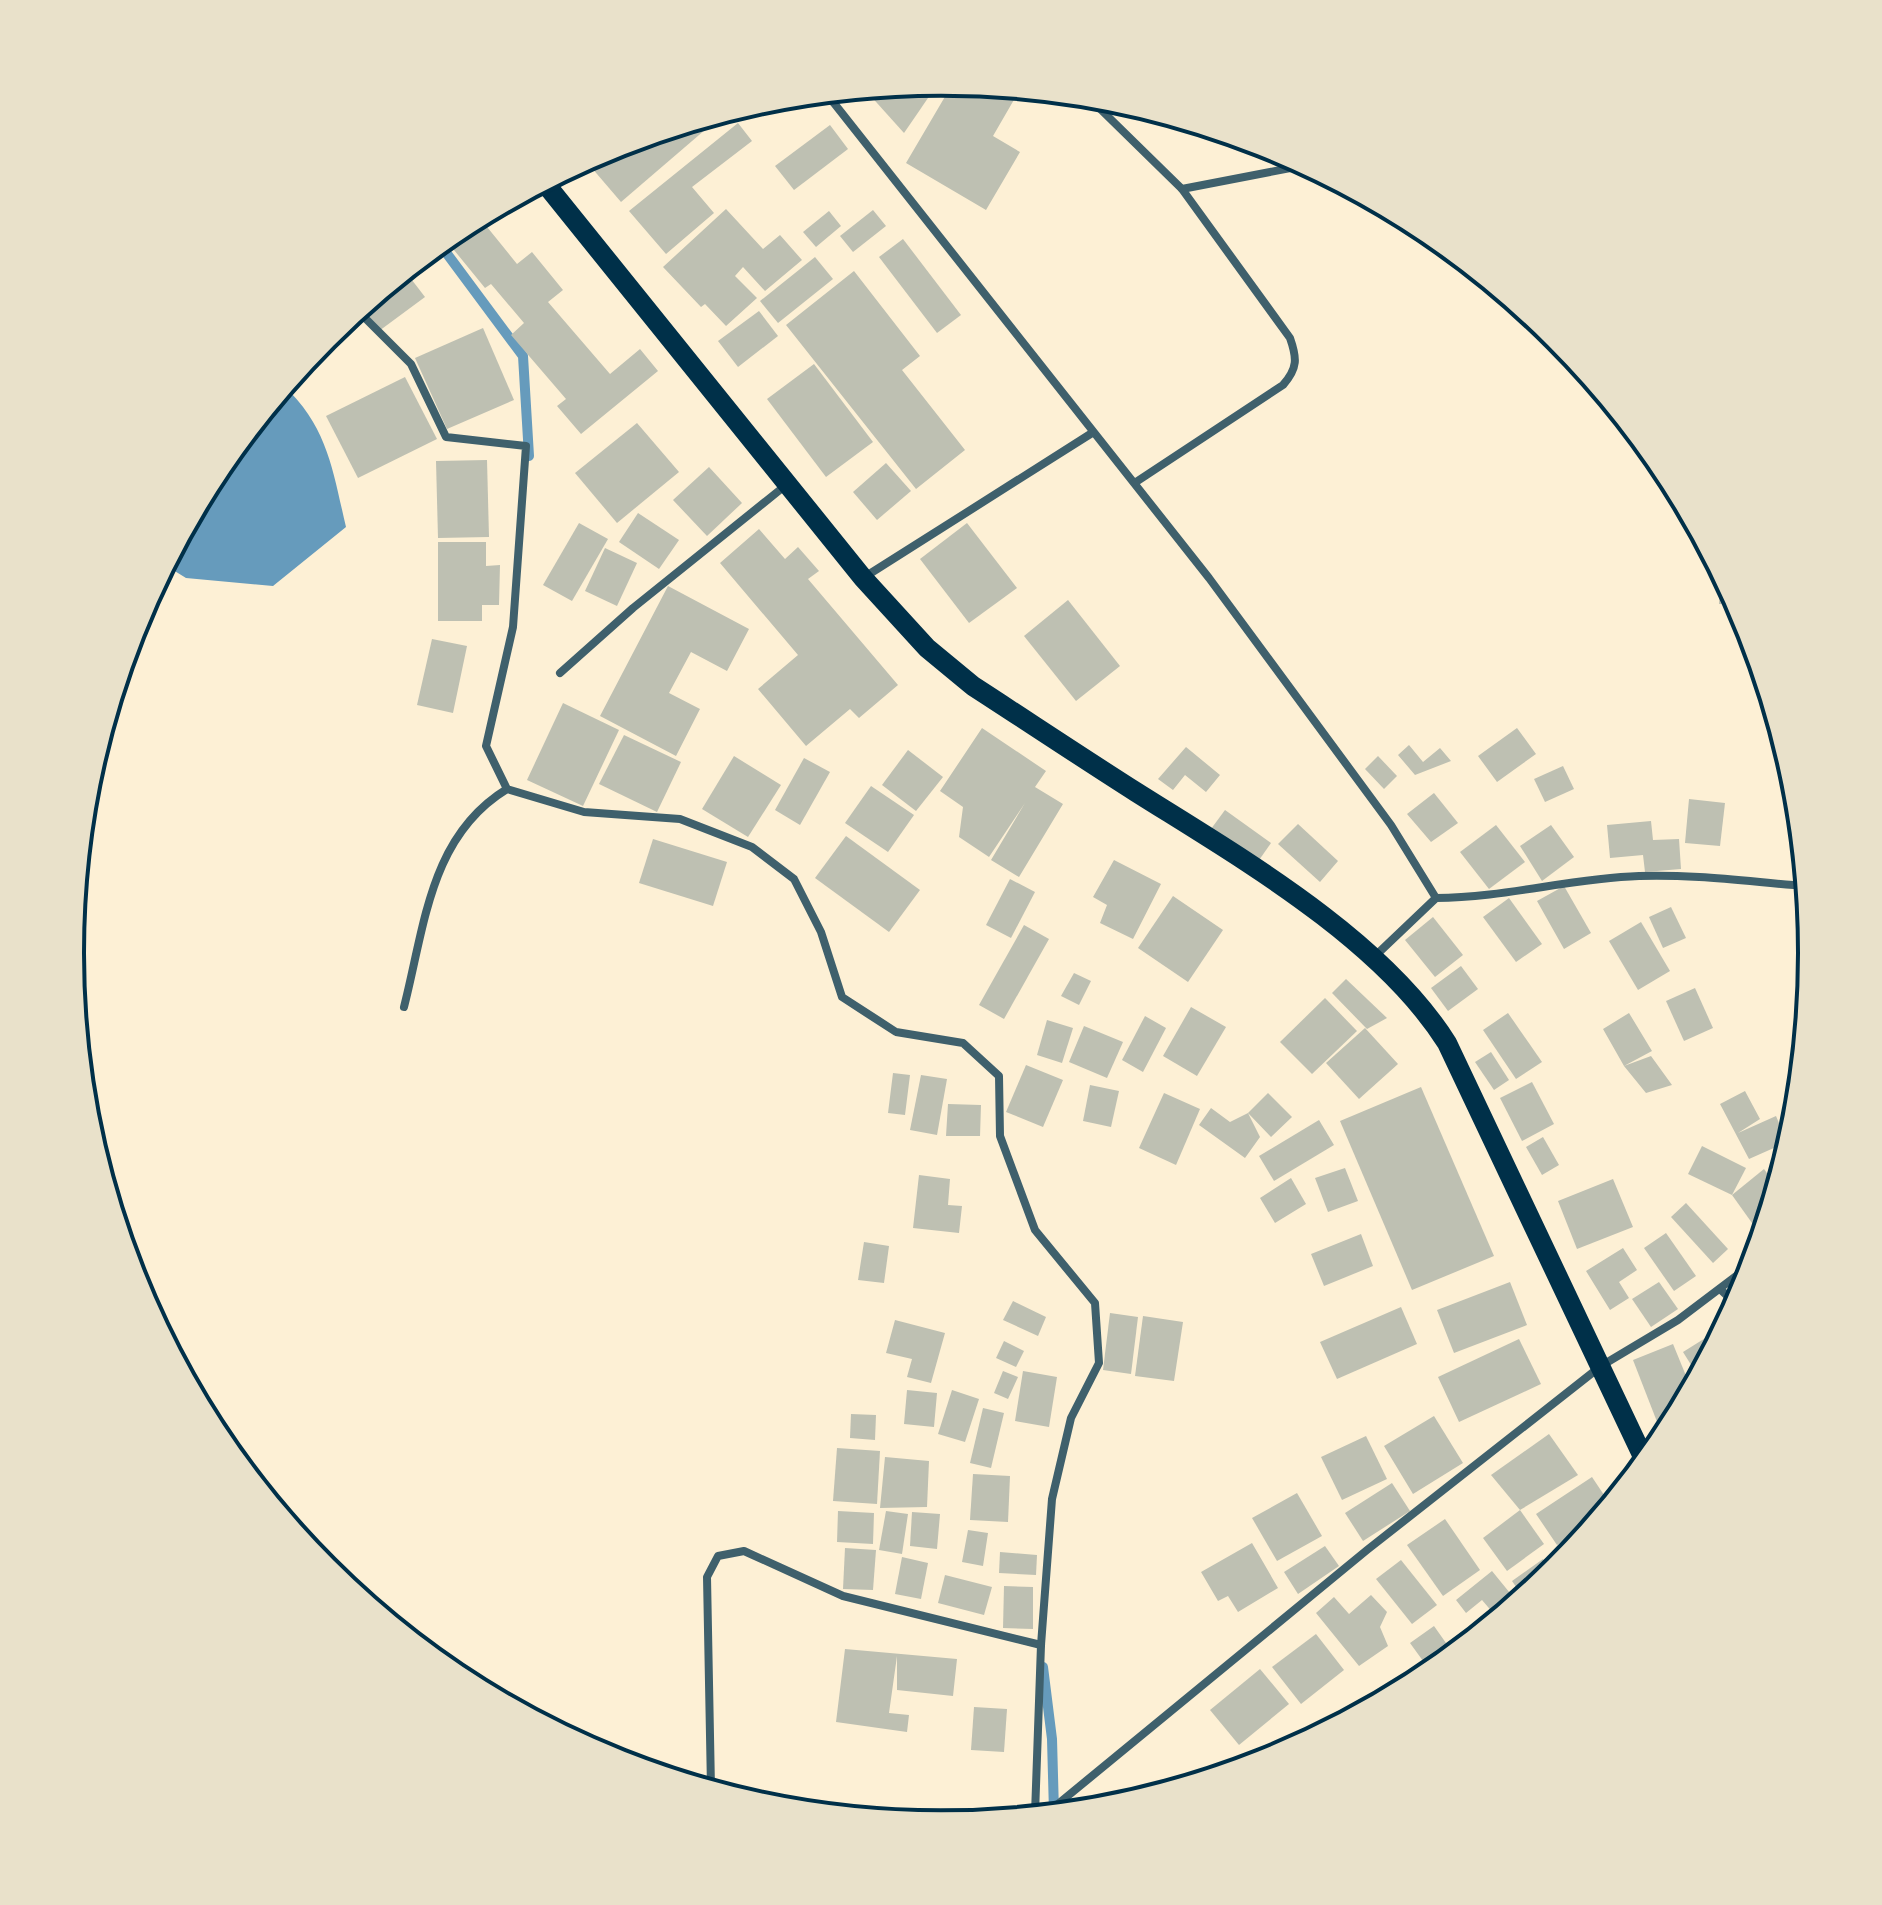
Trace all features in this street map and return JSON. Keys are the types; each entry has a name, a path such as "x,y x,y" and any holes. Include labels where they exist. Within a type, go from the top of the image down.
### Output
{"main road":[{"path":"550,190 863,578 927,648 973,686 1286,890 1373,958 1423,1011 1447,1043 1639,1449"}],"street":[{"path":"833,103 1092,433 1136,482 1382,812 1436,898"},
{"path":"1102,111 1182,189 1290,338 1296,357 1294,373 1283,385 1136,482"},
{"path":"1182,189 1286,169"},
{"path":"365,318 411,364 446,437 526,446 513,627 486,746 507,789 584,812 680,819 752,847 794,879 821,932 842,997 896,1032 963,1043 999,1076 1000,1136 1035,1230 1095,1303 1099,1363 1071,1418 1052,1499 1041,1645 1035,1804"},
{"path":"863,578 1092,433"},
{"path":"560,673 633,608 786,484"},
{"path":"404,1007 441,863 457,833 482,804 507,789"},
{"path":"1373,958 1436,898 1471,898 1541,885 1641,875 1795,885"},
{"path":"1061,1801 1367,1550 1601,1366 1678,1320 1734,1278"},
{"path":"1720,1289 1726,1295"},
{"path":"711,1778 707,1577 712,1562 725,1552 744,1551 843,1596 1041,1645"}],"water":[{"path":"291,394 320,434 327,451 346,527 273,586 186,578 174,570 199,524 228,476"}],"building":[{"path":"929,96 904,133 873,98"},
{"path":"945,96 1014,99 993,136 1020,152 986,210 906,163"},
{"path":"738,123 752,141 692,187 714,213 666,254 629,211"},
{"path":"830,125 848,149 794,190 775,166"},
{"path":"706,129 621,202 593,170"},
{"path":"726,209 763,249 780,235 802,260 765,291 743,267 735,276 757,298 726,326 705,304 701,307 663,267"},
{"path":"873,210 886,226 853,252 840,236"},
{"path":"829,211 841,226 816,247 803,232"},
{"path":"487,226 517,264 532,252 563,290 548,302 610,374 640,349 658,371 581,434 557,406 566,399 511,335 524,323 491,284 485,288 453,249"},
{"path":"903,239 961,315 937,333 879,257"},
{"path":"815,257 833,279 778,323 760,301"},
{"path":"854,271 920,356 902,370 965,450 916,489 786,325"},
{"path":"411,279 425,297 379,331 368,316"},
{"path":"759,311 778,336 738,367 718,341"},
{"path":"483,328 514,400 447,429 415,358"},
{"path":"814,364 873,442 826,477 767,399"},
{"path":"405,377 437,439 358,478 326,416"},
{"path":"637,423 679,472 617,523 575,473"},
{"path":"487,460 489,537 438,538 436,461"},
{"path":"886,463 911,491 877,520 853,492"},
{"path":"709,467 742,503 707,536 673,500"},
{"path":"638,513 679,540 659,569 619,542"},
{"path":"579,523 608,539 572,601 543,585"},
{"path":"967,523 1017,588 969,623 920,559"},
{"path":"759,529 785,559 798,547 819,571 808,579 898,685 859,718 850,709 806,746 758,689 798,655 720,563"},
{"path":"438,542 486,542 486,566 500,565 499,605 482,605 482,621 438,621"},
{"path":"605,548 637,563 617,606 585,591"},
{"path":"668,586 749,629 727,671 691,652 669,693 700,709 676,756 600,716"},
{"path":"1068,600 1120,666 1076,701 1024,636"},
{"path":"432,639 467,646 453,713 417,705"},
{"path":"563,703 619,730 583,806 527,780"},
{"path":"982,728 1046,771 1035,787 1063,804 1019,877 991,860 1025,803 989,857 959,837 963,807 940,791"},
{"path":"1517,728 1536,754 1497,782 1478,756"},
{"path":"624,735 681,762 657,812 599,784"},
{"path":"1409,745 1423,762 1440,748 1451,761 1415,775 1398,755"},
{"path":"1186,747 1220,775 1206,792 1185,775 1173,790 1158,779"},
{"path":"908,750 943,777 916,811 882,785"},
{"path":"734,756 781,785 748,837 702,809"},
{"path":"1378,756 1397,776 1384,789 1365,769"},
{"path":"804,758 830,772 800,825 775,810"},
{"path":"1563,766 1574,789 1545,802 1534,779"},
{"path":"871,786 914,815 888,852 845,823"},
{"path":"1434,793 1458,823 1431,842 1407,814"},
{"path":"1689,799 1725,803 1720,846 1685,843"},
{"path":"1225,810 1271,843 1257,863 1211,829"},
{"path":"1651,821 1653,840 1679,839 1681,869 1645,872 1643,855 1610,858 1607,825"},
{"path":"1298,824 1338,861 1320,882 1278,844"},
{"path":"1496,825 1525,862 1489,889 1460,852"},
{"path":"1551,825 1574,857 1542,881 1520,846"},
{"path":"846,836 920,890 889,932 815,878"},
{"path":"653,839 727,862 713,906 639,883"},
{"path":"1114,860 1161,884 1133,939 1100,923 1107,905 1093,897"},
{"path":"1010,879 1035,892 1011,938 986,925"},
{"path":"1564,886 1591,933 1564,949 1537,901"},
{"path":"1173,896 1223,930 1188,982 1138,948"},
{"path":"1509,898 1542,944 1516,962 1483,917"},
{"path":"1671,907 1686,938 1663,948 1649,917"},
{"path":"1433,917 1463,955 1435,977 1405,940"},
{"path":"1641,922 1670,971 1638,990 1609,941"},
{"path":"1024,925 1049,939 1004,1019 979,1005"},
{"path":"1461,966 1478,989 1448,1011 1431,988"},
{"path":"1074,973 1091,981 1079,1005 1061,996"},
{"path":"1346,979 1387,1018 1367,1029 1332,993"},
{"path":"1695,988 1713,1028 1684,1041 1666,1001"},
{"path":"1325,998 1357,1031 1312,1074 1280,1042"},
{"path":"1191,1007 1226,1027 1197,1076 1163,1056"},
{"path":"1508,1013 1542,1062 1516,1079 1483,1030"},
{"path":"1629,1013 1652,1051 1624,1066 1603,1029"},
{"path":"1145,1016 1166,1028 1143,1072 1122,1060"},
{"path":"1047,1020 1073,1028 1062,1063 1037,1055"},
{"path":"1084,1026 1123,1042 1107,1078 1069,1062"},
{"path":"1365,1028 1398,1064 1359,1099 1326,1063"},
{"path":"1491,1052 1509,1080 1494,1090 1475,1062"},
{"path":"1651,1056 1672,1085 1646,1093 1624,1066"},
{"path":"1026,1065 1063,1080 1043,1127 1006,1112"},
{"path":"893,1073 910,1075 905,1115 888,1113"},
{"path":"921,1075 947,1079 937,1135 910,1130"},
{"path":"1532,1082 1554,1124 1522,1141 1500,1098"},
{"path":"1090,1085 1119,1091 1111,1127 1083,1121"},
{"path":"1421,1087 1494,1256 1412,1290 1340,1121"},
{"path":"1745,1091 1760,1119 1738,1133 1776,1116 1780,1126 1775,1147 1749,1159 1720,1104"},
{"path":"1164,1093 1200,1109 1176,1165 1139,1148"},
{"path":"1268,1093 1292,1117 1271,1137 1248,1113"},
{"path":"948,1104 981,1105 980,1136 946,1136"},
{"path":"1211,1108 1230,1122 1248,1113 1260,1137 1245,1158 1199,1125"},
{"path":"1319,1120 1334,1145 1274,1181 1259,1156"},
{"path":"1543,1137 1559,1165 1542,1175 1526,1147"},
{"path":"1702,1146 1746,1168 1732,1195 1688,1174"},
{"path":"1345,1168 1358,1201 1328,1212 1315,1178"},
{"path":"1764,1169 1769,1175 1754,1225 1732,1195"},
{"path":"919,1175 950,1179 948,1205 962,1206 959,1233 913,1228"},
{"path":"1291,1178 1306,1204 1275,1223 1260,1198"},
{"path":"1613,1179 1633,1227 1577,1249 1558,1201"},
{"path":"1686,1203 1728,1249 1713,1263 1671,1217"},
{"path":"1666,1233 1696,1276 1674,1291 1644,1248"},
{"path":"1361,1234 1373,1266 1324,1286 1311,1254"},
{"path":"864,1242 889,1246 884,1283 858,1280"},
{"path":"1623,1248 1637,1270 1619,1282 1629,1298 1610,1310 1586,1271"},
{"path":"1510,1282 1527,1325 1454,1353 1437,1310"},
{"path":"1659,1282 1678,1309 1651,1327 1632,1299"},
{"path":"1013,1301 1046,1317 1038,1336 1003,1320"},
{"path":"1401,1307 1417,1344 1337,1379 1320,1342"},
{"path":"1110,1313 1138,1317 1131,1374 1103,1370"},
{"path":"1143,1316 1183,1322 1174,1381 1135,1376"},
{"path":"895,1320 945,1333 931,1383 907,1377 912,1359 886,1353"},
{"path":"1707,1337 1691,1366 1683,1352"},
{"path":"1519,1339 1541,1384 1459,1422 1438,1377"},
{"path":"1004,1341 1024,1351 1016,1367 996,1358"},
{"path":"1673,1344 1686,1376 1658,1423 1633,1360"},
{"path":"1003,1371 1018,1377 1008,1399 994,1393"},
{"path":"1023,1371 1057,1377 1049,1427 1015,1421"},
{"path":"907,1390 937,1393 934,1427 904,1424"},
{"path":"952,1390 979,1399 965,1442 938,1434"},
{"path":"983,1408 1004,1413 991,1468 970,1463"},
{"path":"851,1414 876,1415 875,1440 850,1438"},
{"path":"1434,1416 1463,1463 1413,1494 1384,1446"},
{"path":"1549,1434 1578,1475 1520,1510 1491,1475"},
{"path":"1366,1436 1387,1479 1342,1500 1321,1457"},
{"path":"837,1448 880,1451 877,1504 833,1501"},
{"path":"885,1457 929,1461 927,1507 880,1508"},
{"path":"973,1474 1010,1476 1008,1522 970,1520"},
{"path":"1592,1477 1604,1495 1557,1545 1536,1514"},
{"path":"1392,1483 1410,1511 1363,1541 1345,1513"},
{"path":"1297,1493 1322,1536 1277,1561 1252,1518"},
{"path":"1520,1510 1544,1544 1507,1571 1483,1538"},
{"path":"838,1511 874,1513 873,1544 837,1542"},
{"path":"886,1511 908,1514 902,1554 879,1550"},
{"path":"912,1512 940,1514 937,1549 910,1546"},
{"path":"1445,1519 1480,1570 1443,1596 1407,1545"},
{"path":"968,1530 988,1533 983,1566 962,1562"},
{"path":"1252,1543 1278,1588 1238,1612 1228,1596 1218,1601 1201,1572"},
{"path":"1325,1546 1339,1566 1298,1594 1284,1572"},
{"path":"845,1548 876,1550 873,1590 843,1589"},
{"path":"1000,1552 1037,1555 1036,1575 999,1573"},
{"path":"902,1557 928,1563 921,1599 895,1594"},
{"path":"1543,1559 1544,1561 1516,1587 1512,1581"},
{"path":"1401,1560 1437,1605 1412,1624 1376,1579"},
{"path":"1492,1571 1510,1593 1490,1610 1482,1600 1466,1613 1456,1600"},
{"path":"945,1575 992,1587 984,1615 938,1603"},
{"path":"1004,1586 1033,1587 1033,1629 1003,1628"},
{"path":"1371,1595 1387,1612 1380,1627 1388,1646 1359,1666 1316,1613 1334,1597 1349,1614"},
{"path":"1434,1626 1446,1643 1468,1628 1423,1661 1410,1643"},
{"path":"1316,1634 1344,1670 1301,1704 1272,1667"},
{"path":"845,1649 957,1659 953,1696 897,1690 897,1656 889,1713 909,1715 907,1732 836,1722"},
{"path":"1260,1669 1289,1704 1239,1745 1210,1710"},
{"path":"974,1707 1007,1709 1004,1752 971,1750"}],"waterway":[{"path":"447,253 523,356 529,456"},
{"path":"1043,1667 1052,1739 1054,1802"}]}
